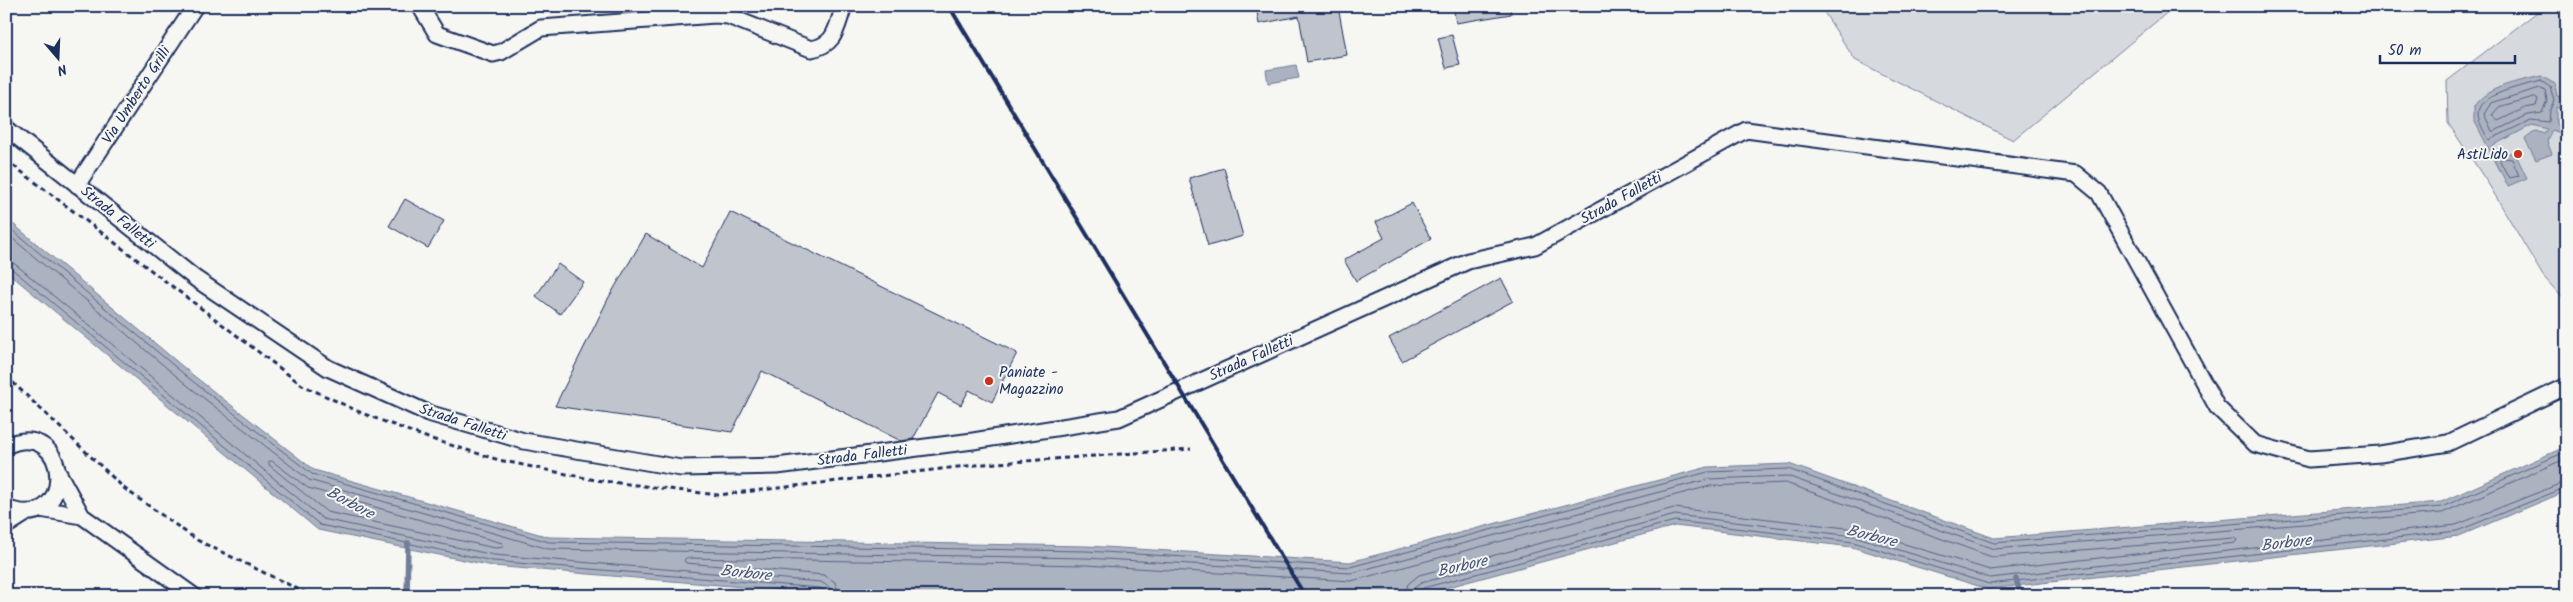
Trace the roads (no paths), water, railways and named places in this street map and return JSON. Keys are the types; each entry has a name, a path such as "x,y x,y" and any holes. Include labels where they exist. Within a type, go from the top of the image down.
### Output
{"street":[{"name":"Via Umberto Grilli","path":"77,185 195,6"},
{"path":"420,6 437,34 493,54 501,52 541,28 715,15 728,16 811,49 823,47 833,37 844,6"},
{"name":"Strada Falletti","path":"6,128 196,279 328,368 428,414 524,441 681,468 777,466 974,441 1119,418 1468,261 1535,246 1746,130 2076,174 2099,193 2217,407 2255,444 2309,459 2380,454 2448,443 2567,386"},
{"path":"6,446 24,441 44,447 52,454 59,474 82,516 194,596"},
{"path":"6,526 34,510 55,494 59,474"},
{"path":"6,508 16,512 34,510 82,516"}],"water":[{"path":"1296,65 1299,78 1268,83 1266,70"},
{"path":"2541,76 2555,84 2557,96 2567,99 2567,112 2556,107 2556,124 2561,129 2567,126 2567,147 2560,134 2552,131 2547,141 2552,154 2536,160 2525,139 2536,131 2544,134 2547,129 2532,125 2496,144 2493,147 2497,153 2515,153 2527,178 2508,186 2474,120 2474,106 2488,93 2504,85"},
{"name":"Borbore","path":"6,218 194,376 314,470 549,537 1087,546 1350,562 1708,467 1789,464 1994,538 2441,502 2567,446 2567,491 2459,536 1988,589 1852,547 1675,526 1415,596 850,596 493,566 318,530 6,271"}],"waterway":[{"path":"407,596 408,543"},
{"path":"2016,579 2021,596"}],"railway":[{"path":"949,6 1305,596"}],"place":[{"name":"AstiLido","path":"2518,154"},
{"name":"Paniate - Magazzino","path":"989,381"}]}
